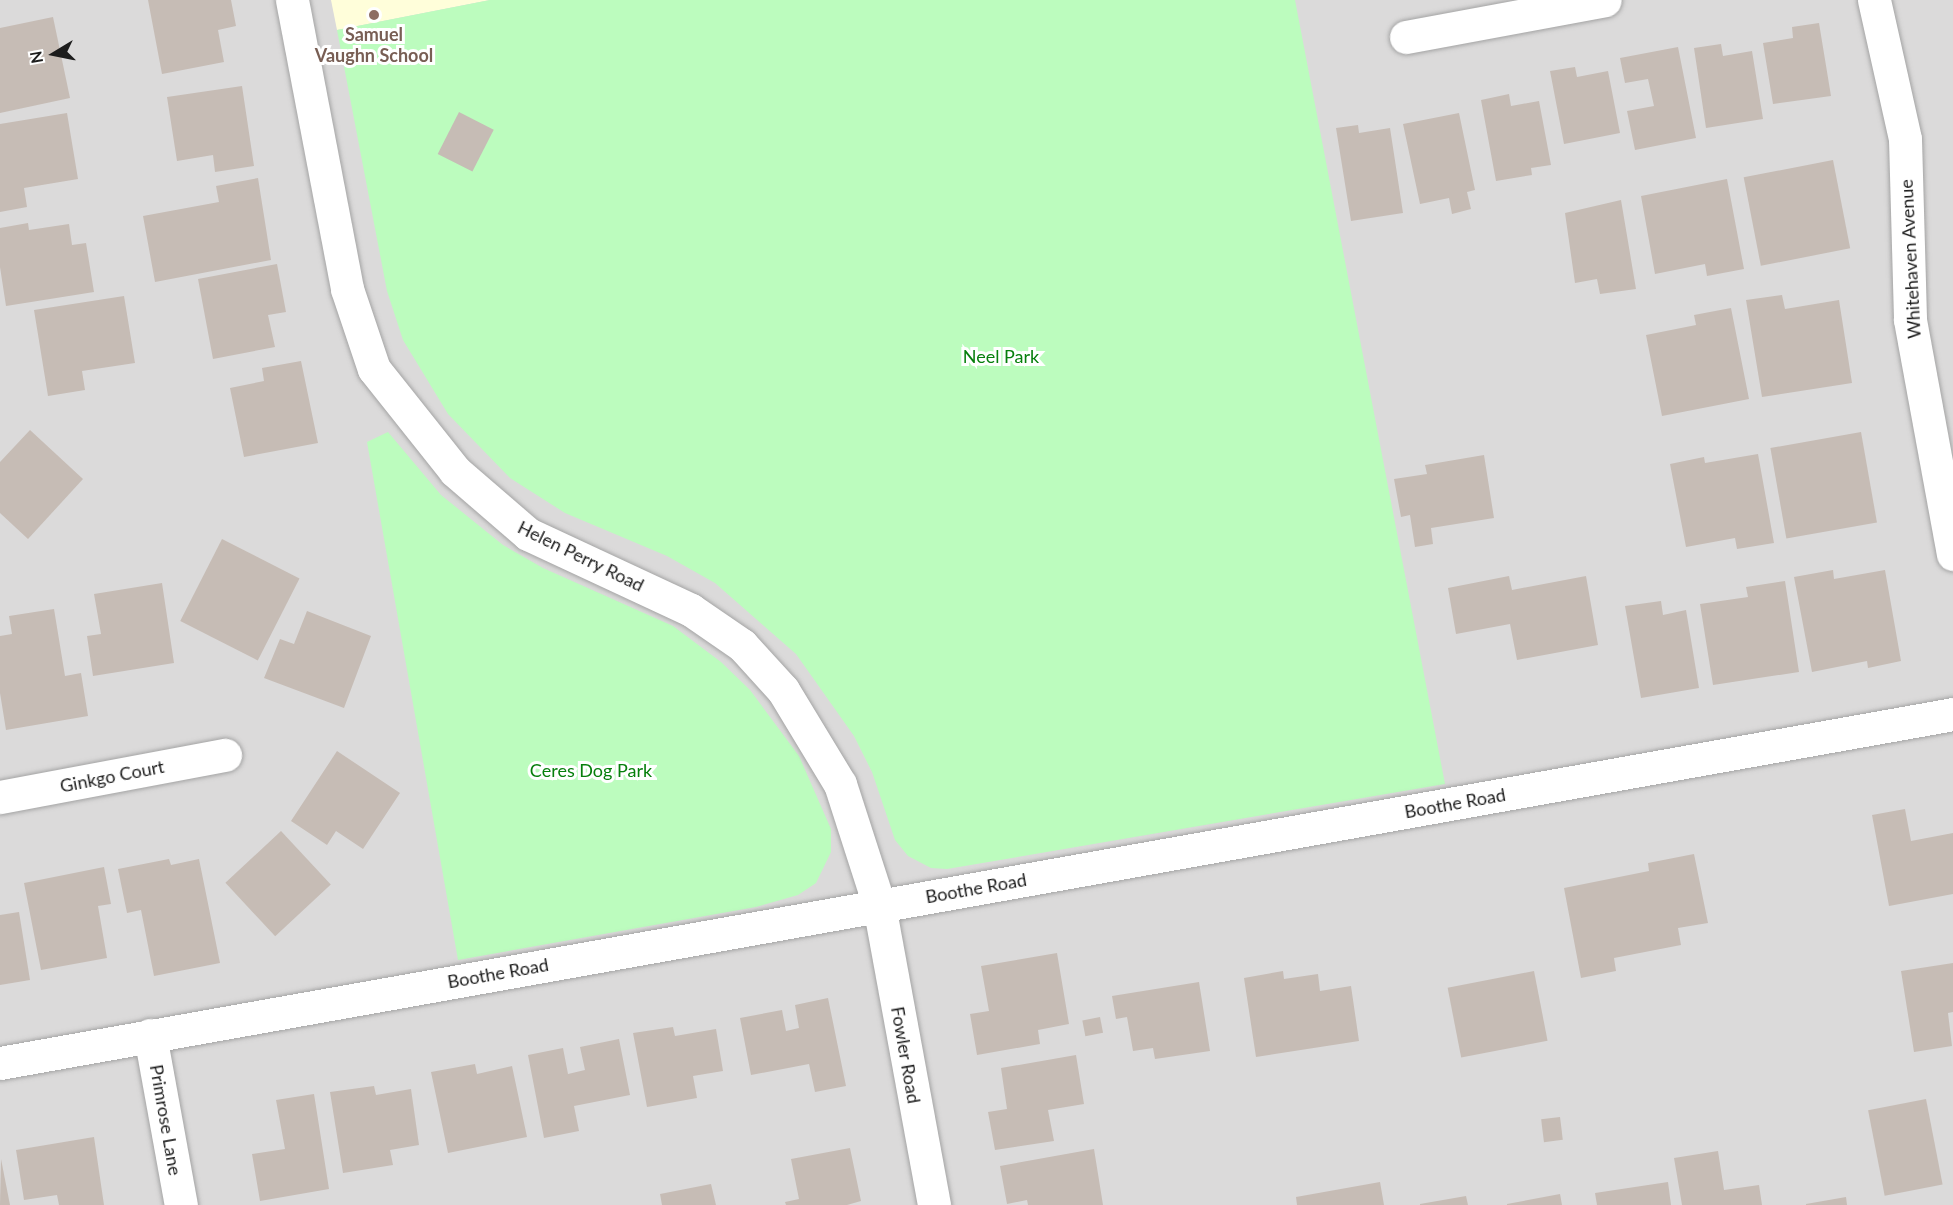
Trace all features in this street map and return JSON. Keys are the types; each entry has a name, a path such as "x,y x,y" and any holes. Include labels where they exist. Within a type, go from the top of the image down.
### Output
{"street":[{"name":"Helen Perry Road","path":"292,0 347,289 375,369 461,477 528,534 691,610 742,645 783,690 840,784 879,905"},
{"path":"1406,37 1605,0"},
{"name":"Whitehaven Avenue","path":"1874,0 1905,140 1910,320 1947,485 1953,554"},
{"name":"Boothe Road","path":"0,1063 1953,714"},
{"name":"Ginkgo Court","path":"0,797 225,755"},
{"name":"Fowler Road","path":"879,905 934,1205"},
{"name":"Primrose Lane","path":"150,1035 181,1205"}],"shaded area":[{"path":"0,0 1953,0 1953,1205 0,1205"},
{"name":"Samuel Vaughn School","path":"331,0 490,0 337,30"}],"green space":[{"name":"Neel Park","path":"490,0 1295,0 1445,784 947,869 931,868 908,856 895,840 872,772 854,736 796,654 715,583 667,556 565,513 510,478 448,414 403,340 387,291 337,30"},
{"name":"Ceres Dog Park","path":"388,432 441,495 503,545 543,568 673,626 721,662 750,690 799,756 831,829 831,852 816,883 798,895 756,907 458,960 367,442"}],"building":[{"path":"148,0 231,0 236,26 218,30 224,62 162,74"},
{"path":"53,17 70,98 0,113 0,28"},
{"path":"1819,23 1831,96 1773,104 1763,43 1793,38 1792,27"},
{"path":"1721,44 1723,56 1752,51 1763,119 1706,128 1694,48"},
{"path":"1678,47 1696,138 1635,150 1627,111 1654,106 1648,79 1625,83 1620,58"},
{"path":"1575,67 1577,77 1608,71 1620,133 1564,144 1550,71"},
{"path":"242,86 254,166 215,172 213,155 177,161 167,97"},
{"path":"1509,94 1511,106 1539,101 1551,165 1531,168 1532,175 1496,181 1481,100"},
{"path":"459,112 494,130 472,172 438,154"},
{"path":"67,113 78,179 24,188 27,207 0,212 0,124"},
{"path":"1459,113 1475,190 1467,192 1471,209 1452,214 1449,198 1420,204 1403,124"},
{"path":"1358,125 1359,133 1390,128 1403,213 1351,221 1336,128"},
{"path":"1833,160 1850,248 1761,266 1744,177"},
{"path":"258,178 271,260 155,282 143,216 219,202 216,186"},
{"path":"1727,179 1744,269 1707,276 1705,264 1655,274 1641,196"},
{"path":"1621,200 1636,289 1600,294 1597,279 1575,283 1565,213"},
{"path":"28,223 29,230 69,224 72,245 86,243 94,292 6,306 0,267 0,228"},
{"path":"277,264 286,312 268,315 275,347 213,359 198,279"},
{"path":"1782,295 1785,309 1839,300 1852,383 1762,397 1746,300"},
{"path":"124,296 135,363 82,371 85,390 48,396 34,310"},
{"path":"1731,308 1749,399 1662,416 1646,335 1696,325 1694,315"},
{"path":"301,361 318,443 244,457 230,388 264,381 262,368"},
{"path":"30,430 83,479 28,539 0,513 0,462"},
{"path":"1861,432 1877,523 1786,539 1770,448"},
{"path":"1758,454 1774,543 1737,549 1735,538 1686,547 1670,464 1704,457 1705,463"},
{"path":"1484,455 1494,518 1431,528 1433,544 1415,547 1410,515 1401,517 1394,479 1427,474 1425,465"},
{"path":"222,539 300,578 258,660 180,621"},
{"path":"1833,570 1834,579 1885,570 1901,661 1868,668 1867,661 1812,672 1794,577"},
{"path":"1509,576 1512,590 1586,576 1598,645 1517,660 1510,624 1456,634 1448,588"},
{"path":"1785,581 1799,672 1713,685 1700,604 1748,597 1746,587"},
{"path":"162,583 174,663 93,676 87,636 101,634 94,594"},
{"path":"1661,601 1663,615 1686,610 1699,688 1641,698 1625,606"},
{"path":"54,609 65,676 81,673 88,716 6,730 0,693 0,636 12,634 9,616"},
{"path":"307,611 371,636 344,708 264,678 280,639 294,644"},
{"path":"337,751 400,793 363,849 336,831 327,845 291,821"},
{"path":"1905,809 1911,841 1953,833 1953,894 1889,906 1872,815"},
{"path":"281,831 331,884 275,936 225,883"},
{"path":"1694,854 1708,923 1678,928 1681,945 1614,958 1616,971 1581,978 1564,888 1649,871 1648,863"},
{"path":"169,859 171,865 199,859 220,963 154,976 141,910 127,913 118,869"},
{"path":"104,867 111,904 98,906 107,958 41,970 24,883"},
{"path":"19,912 30,980 0,985 0,915"},
{"path":"1057,953 1069,1024 1038,1030 1040,1044 977,1055 970,1014 989,1011 981,966"},
{"path":"1953,963 1953,1012 1948,1013 1952,1046 1914,1052 1901,971"},
{"path":"1283,971 1284,979 1318,974 1320,991 1351,986 1359,1041 1256,1057 1244,978"},
{"path":"1534,971 1548,1041 1461,1057 1448,988"},
{"path":"1199,982 1210,1051 1155,1059 1153,1048 1133,1051 1127,1017 1116,1019 1112,996"},
{"path":"828,998 846,1086 815,1092 809,1064 751,1075 740,1018 782,1010 786,1031 799,1028 795,1005"},
{"path":"1100,1017 1103,1033 1085,1036 1082,1020"},
{"path":"673,1027 675,1036 716,1029 723,1071 693,1076 697,1098 647,1107 633,1033"},
{"path":"619,1039 630,1095 574,1106 579,1131 544,1138 528,1055 563,1048 568,1074 585,1070 580,1047"},
{"path":"1076,1055 1084,1104 1048,1110 1054,1141 995,1150 988,1112 1007,1109 1001,1068"},
{"path":"475,1064 477,1074 512,1066 527,1137 448,1153 431,1072"},
{"path":"374,1086 376,1095 411,1089 419,1145 390,1150 393,1165 343,1173 330,1092"},
{"path":"314,1094 329,1189 260,1201 252,1154 285,1149 276,1100"},
{"path":"1926,1099 1943,1184 1885,1196 1868,1110"},
{"path":"1560,1117 1563,1140 1544,1142 1541,1119"},
{"path":"94,1137 104,1205 59,1205 57,1195 24,1200 16,1150"},
{"path":"850,1148 861,1201 847,1205 786,1205 785,1202 799,1199 791,1159"},
{"path":"1094,1149 1103,1205 1028,1205 1027,1200 1007,1204 1000,1166"},
{"path":"1718,1151 1724,1190 1759,1185 1762,1205 1682,1205 1674,1158"},
{"path":"1,1159 10,1205 0,1205"},
{"path":"1380,1182 1384,1205 1297,1205 1296,1197"},
{"path":"1668,1182 1671,1205 1597,1205 1595,1193"},
{"path":"711,1184 716,1205 662,1205 660,1194"},
{"path":"1560,1194 1562,1205 1507,1205 1507,1204"},
{"path":"1466,1196 1468,1205 1420,1205 1420,1204"},
{"path":"1846,1197 1847,1205 1806,1205 1806,1204"}],"place":[{"name":"Samuel Vaughn School","path":"374,15"}]}
